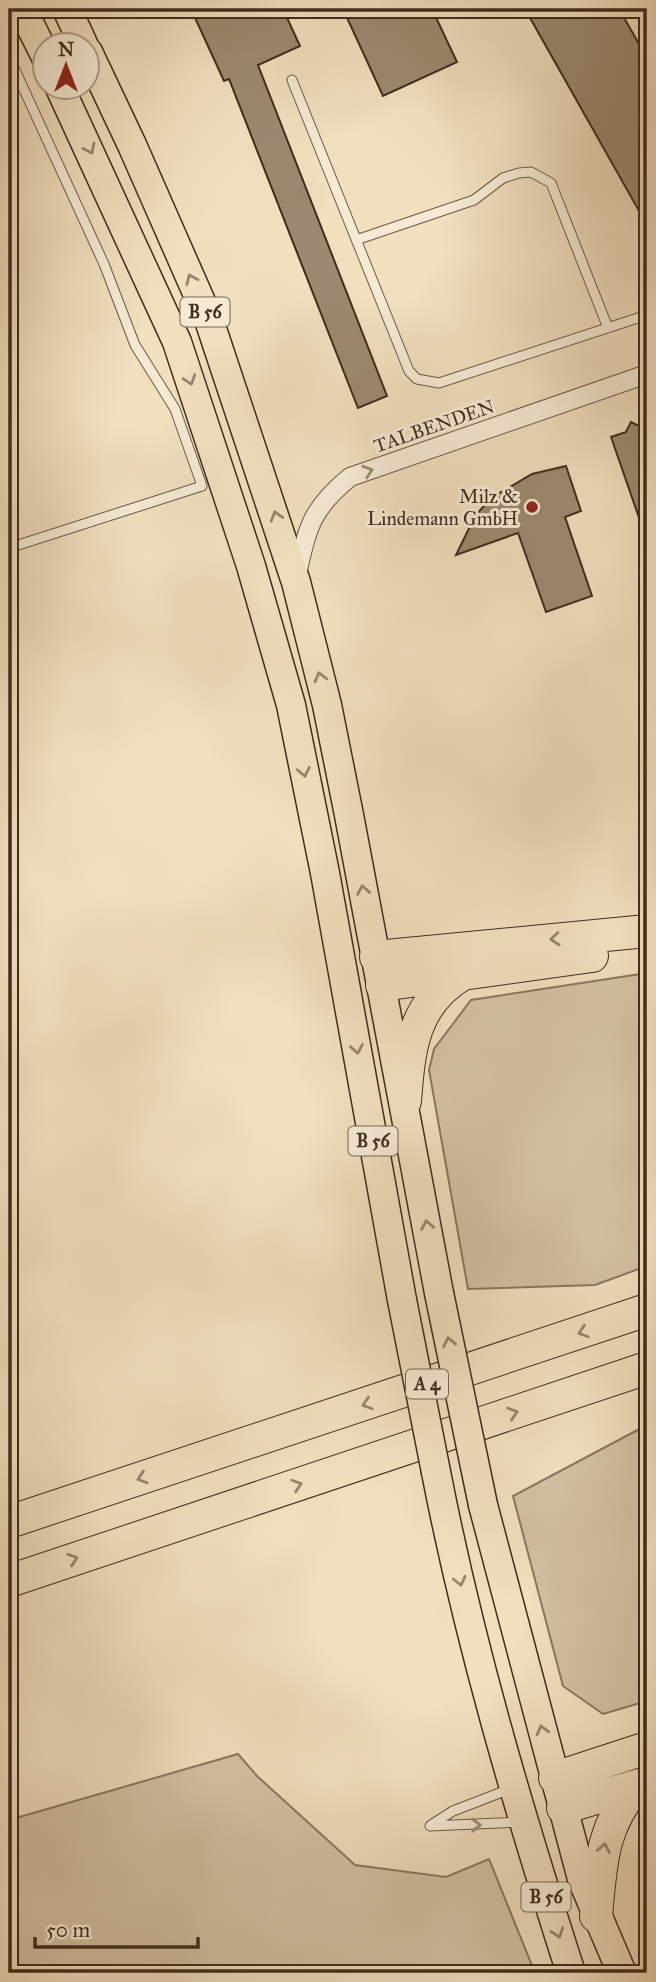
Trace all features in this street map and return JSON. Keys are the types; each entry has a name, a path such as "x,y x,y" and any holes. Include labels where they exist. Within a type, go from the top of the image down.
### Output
{"highway":[{"path":"379,971 647,930"},
{"path":"379,971 461,975 647,949"},
{"path":"404,1101 410,1046 417,1023 436,994 461,975"},
{"name":"A 4","path":"9,1522 647,1310"},
{"path":"9,1581 647,1368"},
{"path":"555,1778 647,1748"},
{"path":"563,1808 641,1784"},
{"path":"596,1916 604,1842 617,1809 641,1784"}],"main road":[{"path":"22,9 34,32"},
{"path":"67,9 78,32"},
{"name":"B 56","path":"102,82 209,320 296,582 327,705 439,1293 483,1505 582,1878 622,1973"},
{"name":"B 56","path":"66,102 177,342 247,553 291,705 444,1514 512,1788 571,1973"},
{"path":"345,982 379,971"},
{"path":"512,1788 555,1778"},
{"path":"522,1821 563,1808"}],"street":[{"name":"TALBENDEN","path":"296,582 309,522 328,495 350,477 647,374"}],"lane":[{"path":"9,57 104,264 135,345 175,409 202,486 9,548"},
{"path":"292,80 409,371 417,379 439,383 647,315"},
{"path":"356,240 474,200 503,178 531,172 551,183 608,328"},
{"path":"512,1788 453,1811 430,1826 522,1821"}],"shaded area":[{"path":"647,973 647,1266 595,1285 468,1289 429,1070 434,1049 471,1000"},
{"path":"647,1425 647,1701 603,1714 563,1686 513,1496"},
{"path":"238,1754 257,1776 355,1865 446,1877 489,1859 535,1973 9,1973 9,1820"}],"building":[{"path":"191,9 283,9 300,46 258,65 387,396 358,408 229,79 224,81"},
{"path":"343,9 432,9 457,62 383,96"},
{"path":"525,9 619,9 647,58 647,225"},
{"path":"631,422 647,430 647,531 644,532 611,437 626,432"},
{"path":"566,466 581,511 565,517 592,596 546,612 518,533 456,555 475,516 491,498 532,474"}],"place":[{"name":"Milz & Lindemann GmbH","path":"532,507"}]}
